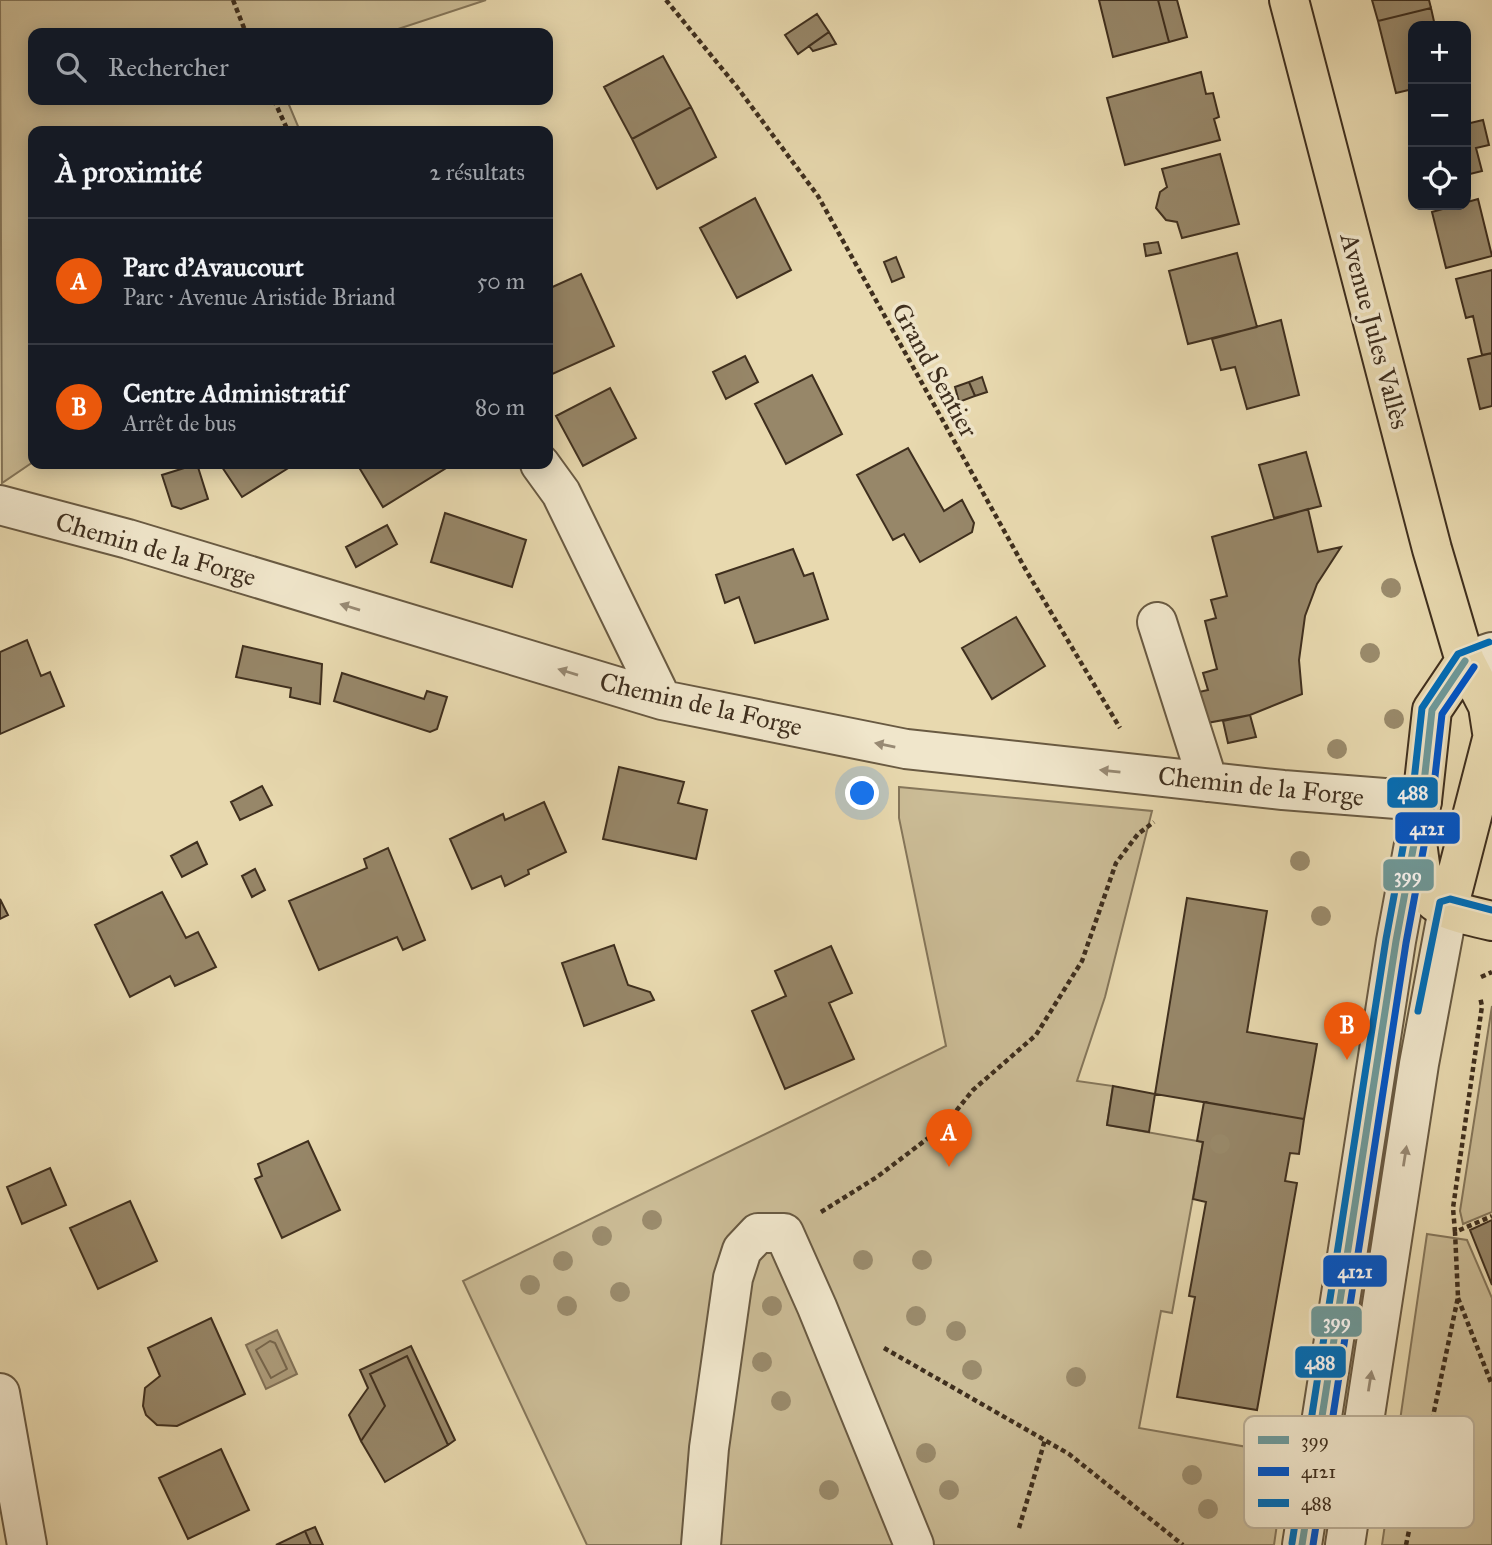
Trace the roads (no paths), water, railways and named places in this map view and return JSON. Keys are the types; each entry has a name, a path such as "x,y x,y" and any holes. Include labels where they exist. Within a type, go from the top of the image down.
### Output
{"main road":[{"name":"Avenue Jules Vallès","path":"1289,0 1421,506 1479,656 1492,732"},
{"path":"1479,656 1432,710 1419,818 1423,887 1429,898 1448,909 1492,920"},
{"path":"1448,909 1492,739"}],"street":[{"path":"544,469 561,493 662,700"},
{"name":"Chemin de la Forge","path":"0,505 128,539 662,700 906,749 1208,782 1419,818"},
{"path":"1157,622 1208,782"},
{"path":"1322,1416 1394,955 1419,818"},
{"path":"1365,1416 1419,1064 1448,909"},
{"path":"701,1545 709,1448 733,1278 743,1250 758,1233 784,1233 914,1545"},
{"path":"0,1393 27,1545"}],"water":[{"path":"277,1330 297,1374 266,1389 246,1345"}],"place":[{"name":"Centre Administratif","path":"1347,1060"},
{"name":"Parc d'Avaucourt","path":"949,1167"}]}
